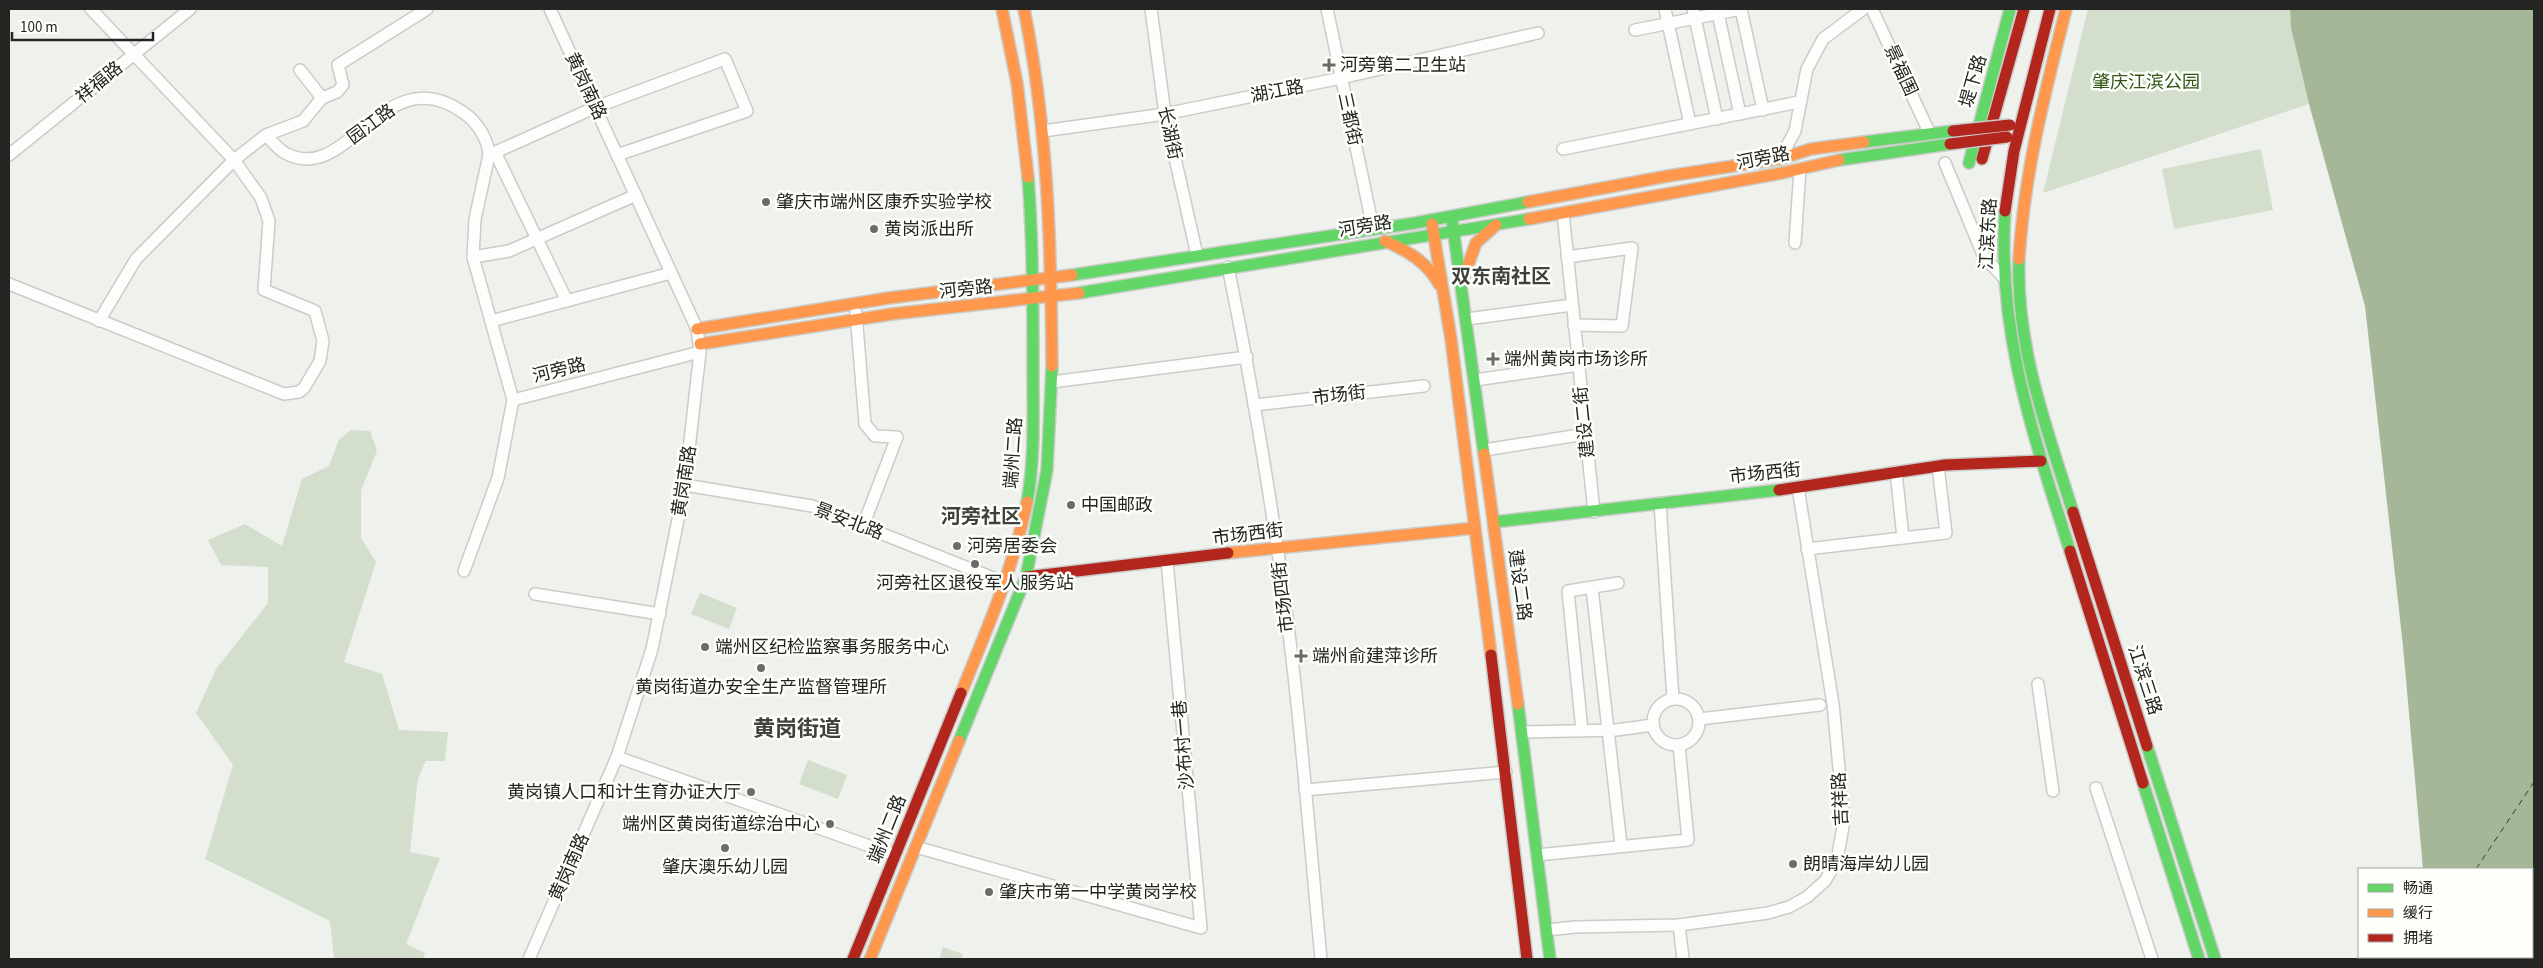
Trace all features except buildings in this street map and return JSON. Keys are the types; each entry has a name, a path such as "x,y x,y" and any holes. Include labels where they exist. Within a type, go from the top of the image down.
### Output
{"main road":[{"name":"端州二路","path":"853,959 1006,583 1019,541 1030,487 1033,431 1033,247 1027,163 1017,83 1002,9"},
{"name":"端州二路","path":"870,959 1026,577 1042,507 1050,453 1052,382 1050,246 1044,131 1032,44 1024,9"},
{"name":"堤下路","path":"1969,163 2010,9"},
{"name":"堤下路","path":"1982,159 2024,9"},
{"name":"江滨东路","path":"2041,461 2014,363 2003,276 2004,226 2012,137 2050,9"},
{"name":"江滨东路","path":"2040,411 2027,357 2018,302 2017,244 2026,174 2035,130 2066,9"},
{"name":"河旁路","path":"697,329 855,303 1051,278 1451,216 1668,176 1780,159 1811,149 1929,132 2016,125 2035,130"},
{"name":"河旁路","path":"700,348 856,319 1033,300 1383,240 1496,225 1800,169 1837,160 1930,146 2012,137 2035,130"},
{"path":"1929,132 1930,146"},
{"name":"建设二路","path":"1451,216 1467,319 1550,959"},
{"name":"建设二路","path":"1432,219 1451,339 1506,772 1527,959"},
{"path":"1462,283 1476,244 1496,225"},
{"path":"1383,240 1416,256 1434,274 1442,290"},
{"path":"1033,247 1050,246"},
{"path":"1451,339 1469,336"},
{"path":"1032,352 1051,352"},
{"name":"江滨三路","path":"2040,411 2215,959"},
{"name":"江滨三路","path":"2041,461 2199,959"},
{"name":"市场西街","path":"1494,522 1798,488 1938,466 2041,461"},
{"name":"市场西街","path":"1026,577 1278,547 1475,528"}],"street":[{"path":"9,284 284,394 299,392 309,382 320,361 323,341 315,311 264,290 269,221 261,198 234,160 91,9"},
{"name":"祥福路","path":"9,155 190,9"},
{"path":"99,321 136,259 234,160 266,135 303,121 322,98 337,92 342,86 338,64 427,9"},
{"name":"黄岗南路","path":"529,959 617,757 652,649 685,485 700,348 697,329 550,9"},
{"name":"长湖街","path":"1151,9 1165,114 1197,255"},
{"name":"三都街","path":"1327,9 1373,228"},
{"path":"1665,9 1690,124"},
{"path":"1635,30 1668,24 1694,14 1741,9 1762,110"},
{"name":"河旁路","path":"1811,149 1800,139 1795,131 1799,102 1807,69 1823,39 1863,9"},
{"name":"景福围","path":"1872,9 1929,132"},
{"path":"1717,11 1740,114"},
{"path":"1694,14 1717,119"},
{"name":"湖江路","path":"1044,131 1165,114 1341,78 1538,33"},
{"path":"464,571 498,478 514,400 473,257 475,218 492,153 596,108 725,59 747,111 618,155"},
{"path":"300,70 322,98"},
{"name":"园江路","path":"266,135 283,152 293,157 316,158 342,146 375,118 398,104 426,98 453,105 469,116 480,130 538,238 567,301"},
{"path":"1563,149 1799,102"},
{"path":"1780,159 1795,131"},
{"path":"1945,163 1984,257 2003,276"},
{"path":"1796,244 1800,169"},
{"path":"473,257 508,251 636,195"},
{"name":"建设二街","path":"1563,213 1594,512"},
{"path":"1567,257 1632,248 1622,326 1574,325"},
{"name":"市场四街","path":"1228,267 1246,357 1278,547 1305,790 1321,959"},
{"path":"491,321 671,273"},
{"path":"855,303 865,424 875,436 897,437 863,526"},
{"path":"1467,319 1572,305"},
{"name":"河旁路","path":"514,400 700,348"},
{"path":"1052,382 1246,357"},
{"path":"1475,380 1578,365"},
{"name":"市场街","path":"1254,405 1424,386"},
{"path":"1484,450 1586,434"},
{"path":"1807,548 1946,533 1938,466"},
{"path":"1896,472 1903,538"},
{"name":"景安北路","path":"685,485 812,506 1006,583"},
{"name":"吉祥路","path":"1547,930 1575,927 1679,925 1768,913 1789,907 1807,897 1825,881 1838,860 1844,821 1832,704 1798,488"},
{"path":"1660,503 1673,699"},
{"name":"沙布村一巷","path":"916,847 1201,928 1167,561"},
{"path":"1582,731 1568,591 1618,583"},
{"path":"1592,588 1621,845"},
{"path":"535,594 660,614"},
{"path":"2038,684 2053,792"},
{"path":"1673,699 1680,699 1693,706 1699,719 1696,734 1690,740 1679,745 1667,744 1660,739 1653,725 1655,711 1660,705 1673,699"},
{"path":"1699,719 1820,705"},
{"path":"1522,732 1608,730 1653,725"},
{"path":"1537,855 1621,845 1688,840 1679,745"},
{"path":"617,757 895,855"},
{"path":"1305,790 1506,772"},
{"path":"2096,788 2152,959"},
{"path":"1679,925 1683,959"}],"green space":[{"name":"肇庆江滨公园","path":"2088,9 2290,9 2291,28 2309,104 2043,193"},
{"path":"2261,149 2273,210 2174,229 2162,169"},
{"path":"351,430 370,431 377,451 361,490 361,538 376,562 344,662 382,674 399,730 448,732 445,761 426,761 418,778 410,852 440,858 406,944 425,953 423,959 334,959 330,921 205,859 233,765 196,713 216,669 268,603 268,567 221,565 208,540 245,524 282,546 302,479 329,466 339,440"},
{"path":"700,593 737,608 729,629 691,614"},
{"path":"808,760 847,775 838,799 799,784"},
{"path":"943,947 963,954 961,959 939,959"}],"shaded area":[{"path":"2290,9 2534,9 2534,959 2432,958 2533,958 2533,868 2423,868 2403,646 2365,306 2309,104 2291,28"}],"ferry route":[{"path":"2477,868 2534,782"}],"traffic: fast":[{"path":"1969,163 2010,9"},
{"path":"1864,142 1953,131"},
{"path":"1839,160 1950,144"},
{"path":"1027,502 1030,486 1033,421 1032,274 1028,177"},
{"path":"1072,275 1415,223 1528,202"},
{"path":"2005,211 2004,256 2007,300 2021,384 2070,551"},
{"path":"1079,293 1529,219"},
{"path":"1452,220 1484,454"},
{"path":"2019,259 2019,292 2028,356 2035,388 2073,512"},
{"path":"959,741 1026,577 1047,470 1052,366"},
{"path":"1494,522 1779,490"},
{"path":"1518,704 1550,959"},
{"path":"2147,746 2215,959"},
{"path":"2143,783 2199,959"}],"traffic: slow":[{"path":"1002,9 1017,83 1028,177"},
{"path":"1024,9 1038,98 1047,187 1051,276 1052,366"},
{"path":"2019,259 2036,133 2066,9"},
{"path":"1528,202 1668,176 1780,159 1811,149 1864,142"},
{"path":"1529,219 1782,173 1839,160"},
{"path":"1432,224 1451,339 1491,655"},
{"path":"1463,279 1476,243 1496,225"},
{"path":"1385,241 1423,263 1439,284"},
{"path":"697,329 889,298 1072,275"},
{"path":"700,344 892,314 1079,293"},
{"path":"1484,454 1518,704"},
{"path":"961,693 990,623 1007,575 1027,502"},
{"path":"1228,553 1475,528"},
{"path":"870,959 959,741"}],"traffic: jam":[{"path":"1982,159 2024,9"},
{"path":"2005,211 2014,151 2050,9"},
{"path":"1953,131 2010,125"},
{"path":"1950,144 2007,137"},
{"path":"1779,490 1945,465 2041,461"},
{"path":"2073,512 2147,746"},
{"path":"2070,551 2143,783"},
{"path":"1026,577 1228,553"},
{"path":"1491,655 1527,959"},
{"path":"853,959 961,693"}],"place":[{"name":"河旁第二卫生站","path":"1329,65"},
{"name":"肇庆市端州区康乔实验学校","path":"766,202"},
{"name":"黄岗派出所","path":"874,229"},
{"name":"端州黄岗市场诊所","path":"1493,359"},
{"name":"中国邮政","path":"1071,505"},
{"name":"河旁居委会","path":"957,546"},
{"name":"河旁社区退役军人服务站","path":"975,564"},
{"name":"端州区纪检监察事务服务中心","path":"705,647"},
{"name":"端州俞建萍诊所","path":"1301,656"},
{"name":"黄岗街道办安全生产监督管理所","path":"761,668"},
{"name":"黄岗镇人口和计生育办证大厅","path":"751,792"},
{"name":"端州区黄岗街道综治中心","path":"830,824"},
{"name":"肇庆澳乐幼儿园","path":"725,848"},
{"name":"朗晴海岸幼儿园","path":"1793,864"},
{"name":"肇庆市第一中学黄岗学校","path":"989,892"}],"district":[{"name":"双东南社区","path":"1501,276"},
{"name":"河旁社区","path":"981,516"},
{"name":"黄岗街道","path":"797,728"}]}
